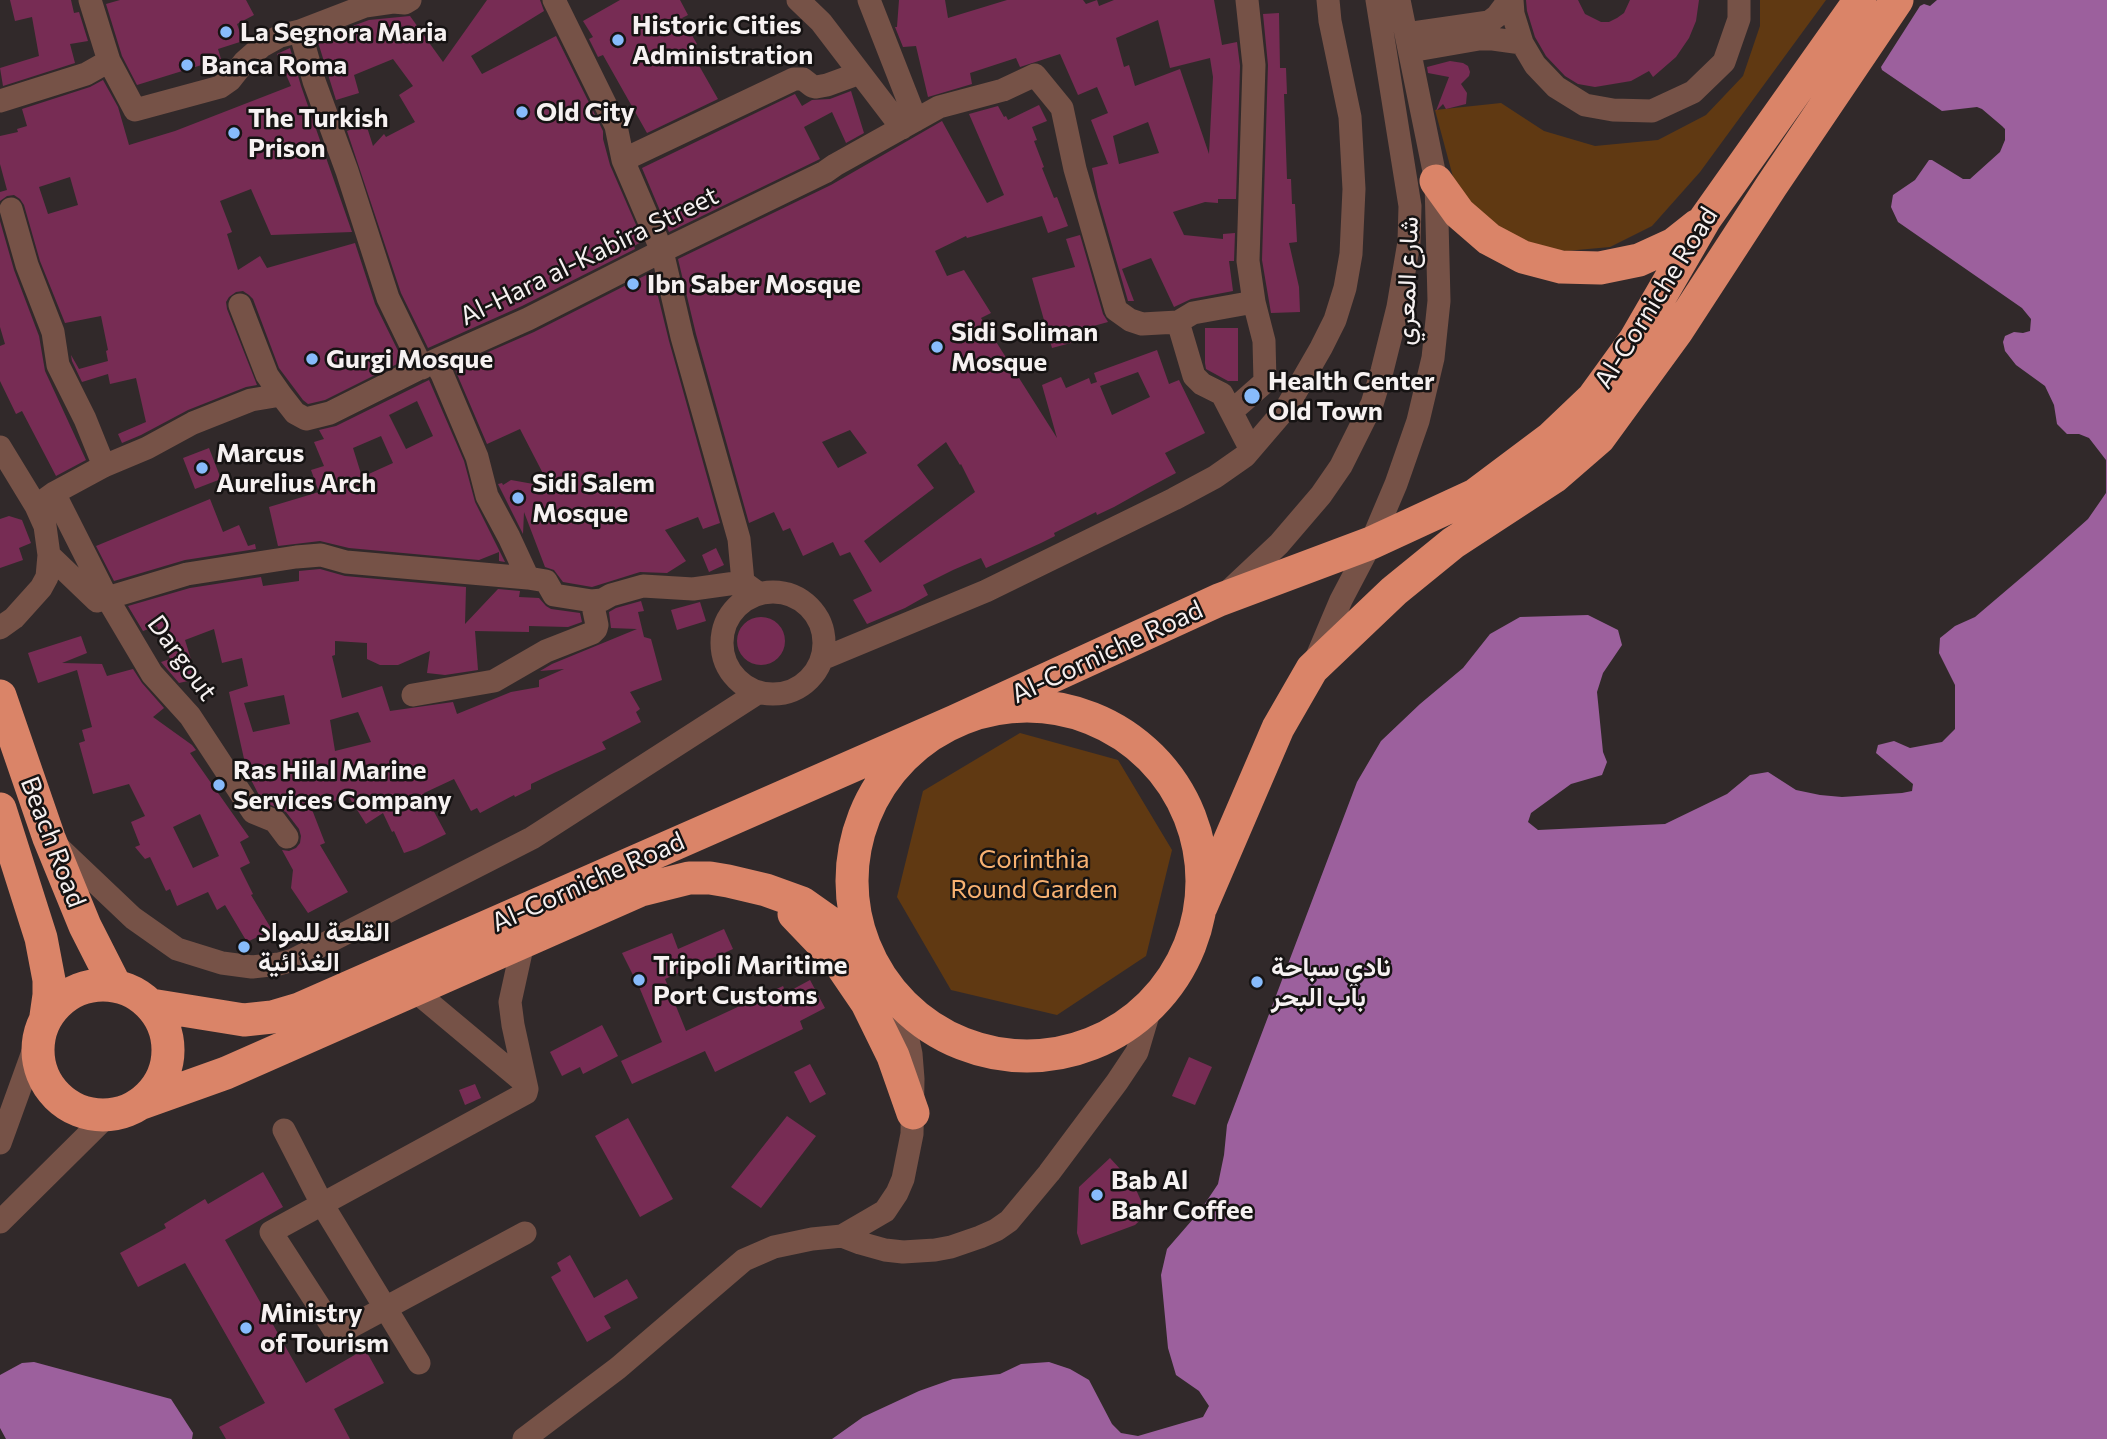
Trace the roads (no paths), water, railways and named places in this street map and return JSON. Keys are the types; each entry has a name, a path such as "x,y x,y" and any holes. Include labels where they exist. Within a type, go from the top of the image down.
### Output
{"highway":[{"name":"Al-Corniche Road","path":"152,1005 244,1020 272,1017 299,1009 955,721 1219,600 1371,543 1475,495 1551,438 1593,397 1635,340 1705,219 1860,0"},
{"name":"Al-Corniche Road","path":"1200,907 1278,728 1312,669 1394,591 1453,543 1554,477 1599,438 1677,331 1897,0"},
{"path":"1436,181 1459,213 1489,239 1523,257 1561,267 1600,268 1639,260 1674,244 1705,219"},
{"name":"Beach Road","path":"0,696 49,838 86,926 115,985"},
{"path":"1028,706 1065,710 1100,723 1133,742 1160,767 1181,798 1195,833 1202,870 1200,907 1191,943 1174,976 1151,1005 1127,1025 1100,1040 1071,1051 1041,1056 1010,1055 979,1049 950,1039 924,1023 901,1003 863,946 852,903 852,858 864,815 886,776 917,744 955,721 990,710 1028,706"},
{"name":"Beach Road","path":"0,809 41,938 50,995 42,1027"},
{"name":"Al-Corniche Road","path":"142,1102 226,1073 641,890 689,878 710,878 766,890 802,903 863,946"},
{"path":"766,890 790,910 837,959 867,1003 893,1056 913,1113"},
{"path":"94,984 129,989 152,1005 162,1020 168,1038 169,1056 164,1074 155,1090 142,1102 126,1111 108,1115 88,1114 70,1106 54,1094 43,1077 38,1058 42,1027 58,1002 75,990 94,984"}],"street":[{"path":"90,0 109,61 135,110 220,87 262,46 280,36 365,6 410,0"},
{"path":"49,555 97,601 187,574 321,555 346,562 528,578 545,581 554,595 592,601 603,600 643,586 693,589 750,587 782,592 805,602 816,614 823,629 822,659 807,681 784,693 759,692 747,688 737,680 723,659 720,643 723,626 750,587 739,539 682,337 662,251 623,160 616,126 554,0"},
{"path":"798,0 821,22 860,73 909,124"},
{"path":"869,0 909,124"},
{"path":"1247,0 1254,65 1248,261 1254,302 1264,341 1265,382"},
{"path":"822,659 986,591 1097,538 1214,477 1245,456 1287,407 1335,320 1345,288 1351,254 1354,189 1350,117 1328,0"},
{"name":"شارع المعري","path":"1219,600 1279,544 1321,495 1341,466 1356,437 1372,404 1382,371 1405,268 1409,242 1409,206 1377,0"},
{"name":"شارع المعري","path":"1312,669 1341,600 1371,543 1396,484 1418,421 1433,358 1439,301 1436,181 1399,0"},
{"path":"1408,42 1489,22 1511,0"},
{"path":"1511,0 1521,43 1535,65 1556,87 1585,105 1613,110 1652,111 1693,92 1724,62 1739,19 1739,0"},
{"path":"300,31 314,81 347,171 388,298 428,364 442,374 477,457 487,496 528,578"},
{"path":"1408,42 1493,39 1521,43"},
{"path":"0,101 86,74 109,61"},
{"path":"623,160 794,79 803,79 816,87 860,73"},
{"name":"Al-Hara al-Kabira Street","path":"240,305 267,375 295,413 306,419 318,417 528,319 825,172 939,107 1003,89 1035,75 1062,108 1075,169 1116,310 1130,320 1142,324 1178,322"},
{"path":"11,209 27,265 53,332 58,365 85,419 104,466"},
{"path":"1250,448 1222,394 1202,384 1194,376 1178,322 1194,313 1254,302"},
{"path":"1265,382 1293,396"},
{"path":"1232,411 1265,382"},
{"path":"45,500 104,466 204,419 251,400 281,395"},
{"path":"0,447 45,500 49,555 47,577 41,588 14,618 0,628"},
{"name":"Dargout","path":"45,500 152,674 190,716 253,812 275,821 287,837"},
{"path":"413,695 494,681 546,651 592,633 597,625 592,601"},
{"path":"49,838 133,918 177,949 222,963 252,967 279,964 293,960 532,838 759,692"},
{"path":"523,943 510,1002 527,1088 523,1097 271,1232 337,1334 525,1233"},
{"path":"415,991 525,1083"},
{"path":"901,1003 911,1054 913,1113 903,1179 881,1223 888,1243 903,1252"},
{"path":"842,1236 872,1248 903,1252 951,1247 996,1230 1019,1210 1090,1120 1137,1052 1151,1005"},
{"path":"0,1143 42,1027"},
{"path":"1,1219 108,1115"},
{"path":"284,1130 322,1205 419,1363"},
{"path":"524,1439 618,1368 744,1261 774,1247 842,1236 885,1211"}],"place":[{"name":"La Segnora Maria","path":"226,32"},
{"name":"Historic Cities Administration","path":"618,40"},
{"name":"Banca Roma","path":"187,65"},
{"name":"Old City","path":"522,112"},
{"name":"The Turkish Prison","path":"234,133"},
{"name":"Ibn Saber Mosque","path":"633,284"},
{"name":"Sidi Soliman Mosque","path":"937,347"},
{"name":"Gurgi Mosque","path":"312,359"},
{"name":"Health Center Old Town","path":"1252,396"},
{"name":"Marcus Aurelius Arch","path":"202,468"},
{"name":"Sidi Salem Mosque","path":"518,498"},
{"name":"Ras Hilal Marine Services Company","path":"219,785"},
{"name":"القلعة للمواد الغذائية","path":"244,947"},
{"name":"Tripoli Maritime Port Customs","path":"639,980"},
{"name":"نادي سباحة باب البحر","path":"1257,982"},
{"name":"Bab Al Bahr Coffee","path":"1097,1195"},
{"name":"Ministry of Tourism","path":"246,1328"}],"park label":[{"name":"Corinthia Round Garden","path":"1034,874"}]}
